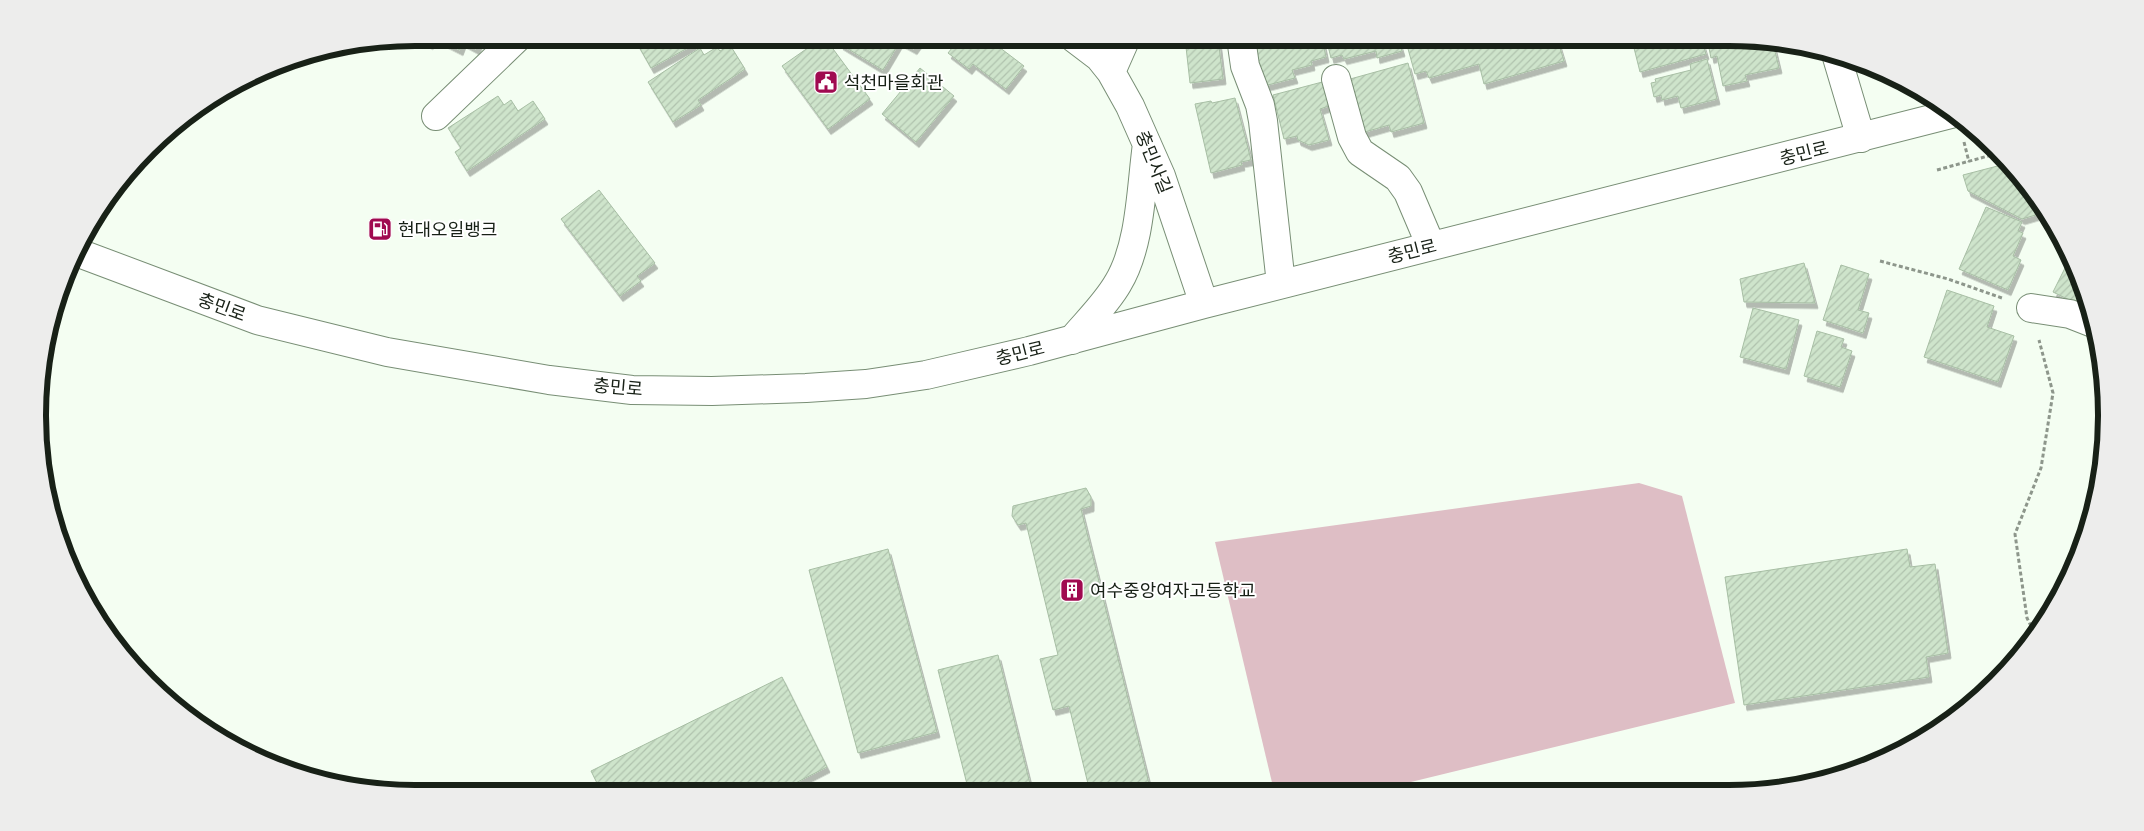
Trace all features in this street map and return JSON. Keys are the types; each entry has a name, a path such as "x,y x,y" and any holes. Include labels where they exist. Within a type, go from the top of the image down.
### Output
{"street":[{"path":"436,116 509,46"},
{"name":"충민사길","path":"1085,46 1099,57 1111,72 1147,142 1174,211 1204,304"},
{"path":"1111,72 1122,46"},
{"path":"1241,46 1245,66 1260,105 1263,121 1281,284"},
{"path":"1839,64 1861,138"},
{"path":"1336,80 1356,146 1360,152 1398,178 1408,192 1431,246"},
{"name":"충민로","path":"83,255 257,320 378,350 549,380 632,390 712,391 866,384 926,375 1072,340 1281,284 1944,116"},
{"path":"1072,340 1111,293 1124,272 1134,239 1147,142"},
{"path":"2030,308 2070,314 2085,320"}],"path":[{"path":"1937,170 1992,156"},
{"path":"1880,261 1948,280 2030,308 2053,393 2041,468 2015,534 2027,618 2031,627"}],"shaded area":[{"path":"1639,483 1682,496 1735,703 1399,785 1273,785 1215,542"}],"building":[{"path":"452,46 462,46 460,50"},
{"path":"639,46 691,46 651,68"},
{"path":"731,46 745,69 698,100 701,105 673,122 648,82 700,48 704,55 717,47 720,51"},
{"name":"석천마을회관","path":"811,46 831,46 870,99 828,129 782,66"},
{"path":"843,46 897,46 883,70"},
{"path":"954,46 989,46 992,48 998,46 1024,66 1006,89 973,64 969,69 948,53"},
{"path":"1186,46 1219,46 1223,79 1190,83"},
{"path":"1254,46 1324,46 1326,57 1311,61 1312,65 1292,70 1295,78 1264,86"},
{"path":"1328,46 1400,46 1402,51 1377,58 1376,51 1344,59 1342,55 1331,58"},
{"path":"1407,46 1559,46 1564,61 1484,84 1479,64 1429,78 1426,71 1415,74"},
{"path":"1641,46 1704,46 1706,54 1640,72 1634,48"},
{"path":"1709,46 1774,49 1779,68 1745,75 1747,81 1723,86 1717,56 1711,58"},
{"path":"1707,59 1717,99 1681,108 1678,96 1662,100 1661,95 1654,97 1651,83 1656,82 1655,79 1691,70 1690,64"},
{"path":"1408,63 1424,123 1391,132 1389,125 1358,134 1343,81"},
{"path":"920,68 954,96 916,142 882,114"},
{"path":"1326,81 1332,105 1320,109 1329,140 1309,145 1298,140 1297,136 1284,139 1273,95"},
{"path":"498,96 504,105 511,100 518,111 533,101 545,119 467,171 455,152 461,148 448,128"},
{"path":"1235,98 1251,160 1241,162 1242,165 1211,173 1195,104 1211,101 1212,103"},
{"path":"2000,165 2038,214 2022,219 1968,191 1963,175"},
{"path":"599,190 655,263 637,276 641,281 620,296 561,219"},
{"path":"1986,207 2022,222 2018,231 2023,233 2013,256 2021,260 2008,290 1959,269"},
{"path":"1804,263 1815,303 1744,302 1740,279"},
{"path":"1841,265 1869,274 1858,310 1869,313 1863,333 1823,320"},
{"path":"2066,266 2081,305 2053,292"},
{"path":"1947,290 1994,306 1987,327 2014,336 1998,382 1924,357"},
{"path":"1753,308 1799,320 1786,369 1740,357"},
{"path":"1817,331 1844,339 1841,347 1852,351 1840,387 1804,376"},
{"name":"여수중앙여자고등학교","path":"1086,488 1091,497 1091,506 1081,509 1149,785 1088,785 1069,706 1053,710 1040,659 1058,655 1026,523 1018,525 1012,516 1013,506"},
{"path":"888,549 937,732 858,753 809,570"},
{"path":"1907,549 1910,567 1935,564 1948,653 1926,657 1929,677 1744,705 1725,577"},
{"path":"998,655 1030,785 967,785 938,670"},
{"path":"782,677 827,767 792,785 598,785 591,771"}],"place":[{"name":"석천마을회관","path":"826,82"},
{"name":"현대오일뱅크","path":"380,229"},
{"name":"여수중앙여자고등학교","path":"1072,590"}]}
